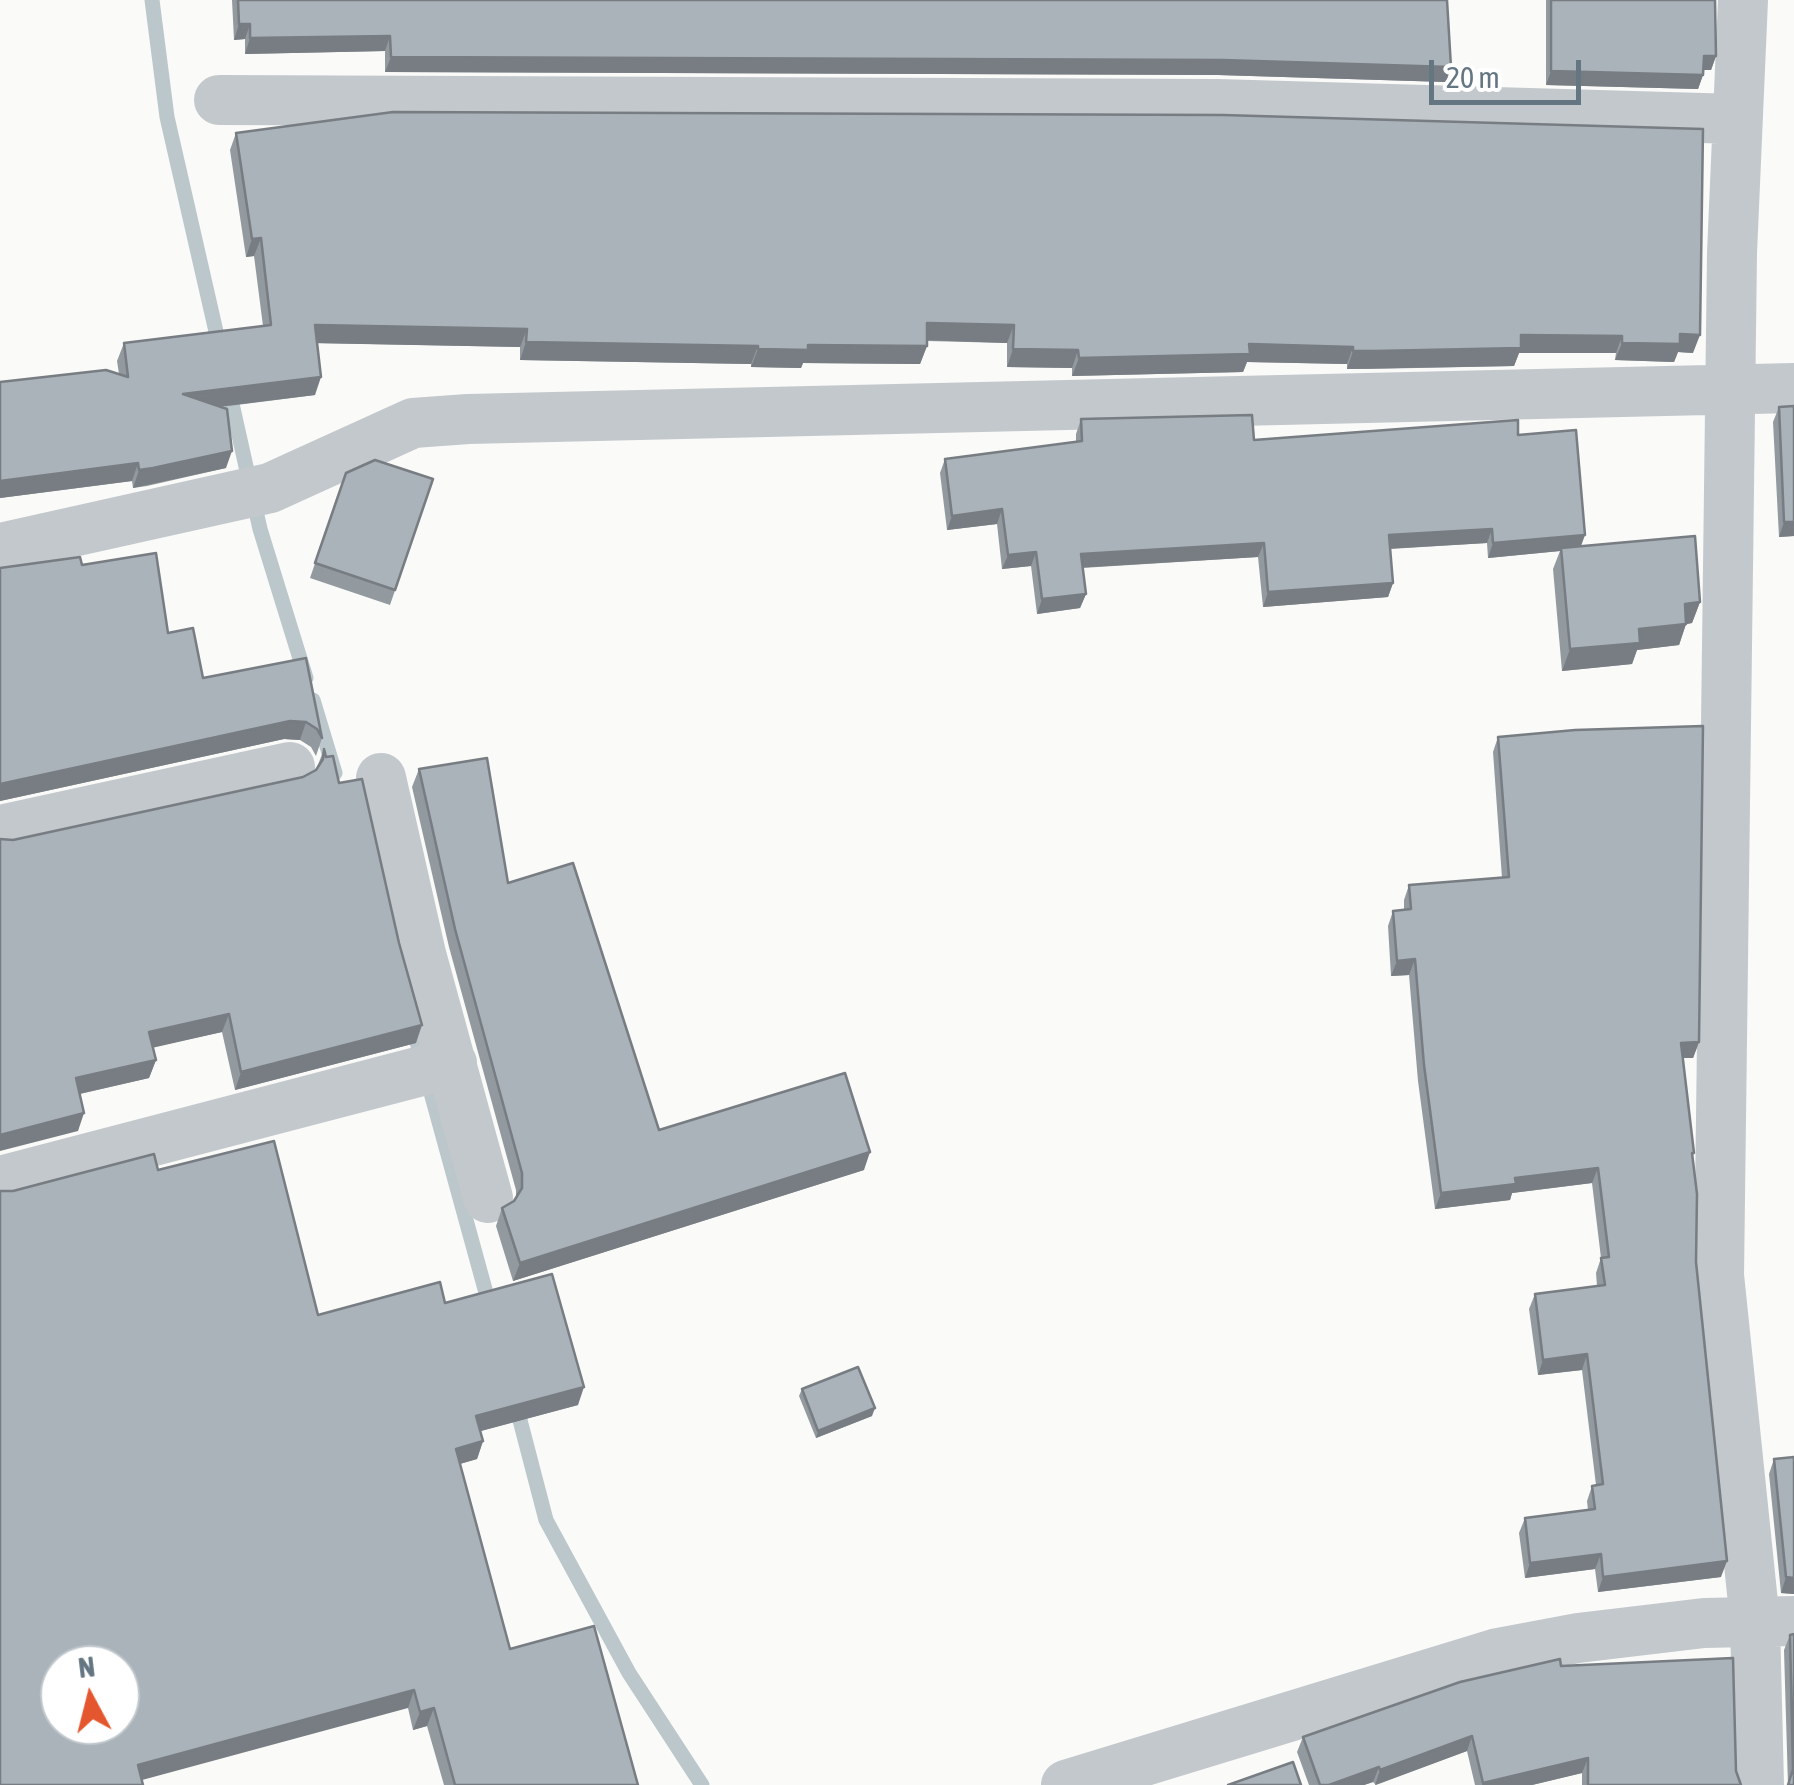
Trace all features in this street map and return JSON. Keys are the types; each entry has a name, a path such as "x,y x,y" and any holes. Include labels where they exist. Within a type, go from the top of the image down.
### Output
{"street":[{"path":"1743,0 1730,388 1719,1275 1774,1621 1759,1785"},
{"path":"218,100 1197,104 1737,120"},
{"path":"0,548 251,493 413,423 1794,388"},
{"path":"0,830 290,767"},
{"path":"381,778 421,954 430,1068 488,1198"},
{"path":"0,1180 430,1068"},
{"path":"1066,1785 1498,1653 1704,1622 1774,1621"}],"building":[{"path":"238,0 1447,0 1451,67 1223,60 391,57 390,36 250,38 250,24 239,24"},
{"path":"1551,0 1715,0 1716,56 1704,56 1703,75 1551,71"},
{"path":"393,112 1223,115 1703,129 1700,335 1680,334 1680,344 1622,343 1622,336 1521,335 1521,348 1353,351 1353,347 1249,344 1250,354 1079,358 1078,350 1013,349 1014,325 927,323 927,346 808,345 808,350 526,342 527,329 315,325 321,377 183,394 227,409 232,451 139,470 138,463 0,481 0,382 106,370 128,377 124,343 271,325 261,238 252,239 236,133"},
{"path":"1794,406 1794,522 1784,522 1779,407"},
{"path":"1252,415 1254,440 1518,420 1518,435 1576,430 1585,535 1493,543 1492,529 1389,535 1393,583 1268,592 1264,543 1081,554 1086,594 1042,599 1036,552 1008,555 1002,509 952,516 945,459 1082,441 1081,419"},
{"path":"375,460 433,479 395,590 315,563 346,473"},
{"path":"1695,536 1700,602 1685,604 1686,624 1639,629 1640,643 1570,649 1561,548"},
{"path":"156,553 168,633 193,628 203,678 306,658 322,738 306,722 290,721 0,784 0,568 80,557 82,565"},
{"path":"1703,726 1699,1042 1681,1043 1697,1194 1696,1262 1727,1561 1603,1577 1601,1554 1530,1563 1525,1518 1595,1509 1592,1486 1603,1484 1587,1354 1543,1360 1535,1294 1605,1285 1601,1258 1609,1257 1598,1168 1515,1178 1516,1184 1441,1193 1415,959 1397,961 1393,911 1411,909 1409,885 1509,877 1498,737"},
{"path":"324,749 326,757 333,756 339,783 362,779 422,1025 241,1072 229,1014 149,1032 156,1060 76,1078 84,1113 0,1135 0,839 13,840 303,777 316,770"},
{"path":"487,758 508,883 573,863 659,1130 845,1073 870,1152 520,1263 502,1208 514,1201 522,1188 522,1173 455,929 419,769"},
{"path":"274,1141 318,1315 440,1282 445,1303 552,1274 584,1387 476,1416 483,1441 456,1449 510,1649 594,1626 638,1785 455,1785 434,1708 420,1712 414,1690 138,1765 143,1785 0,1785 0,1191 13,1191 154,1154 158,1170"},
{"path":"858,1367 875,1408 818,1431 802,1389"},
{"path":"1794,1457 1794,1578 1786,1577 1774,1459"},
{"path":"1794,1634 1794,1785 1788,1785 1793,1769 1790,1635"},
{"path":"1733,1658 1736,1771 1741,1785 1588,1785 1588,1758 1483,1783 1472,1736 1380,1770 1379,1767 1320,1785 1303,1737 1460,1682 1560,1659 1561,1666"},
{"path":"1293,1762 1301,1785 1228,1785"}],"waterway":[{"path":"152,0 167,117 220,349"},
{"path":"228,386 260,529 306,678"},
{"path":"313,700 335,773"},
{"path":"411,1020 491,1311"},
{"path":"515,1401 546,1520 629,1673 702,1785"}]}
